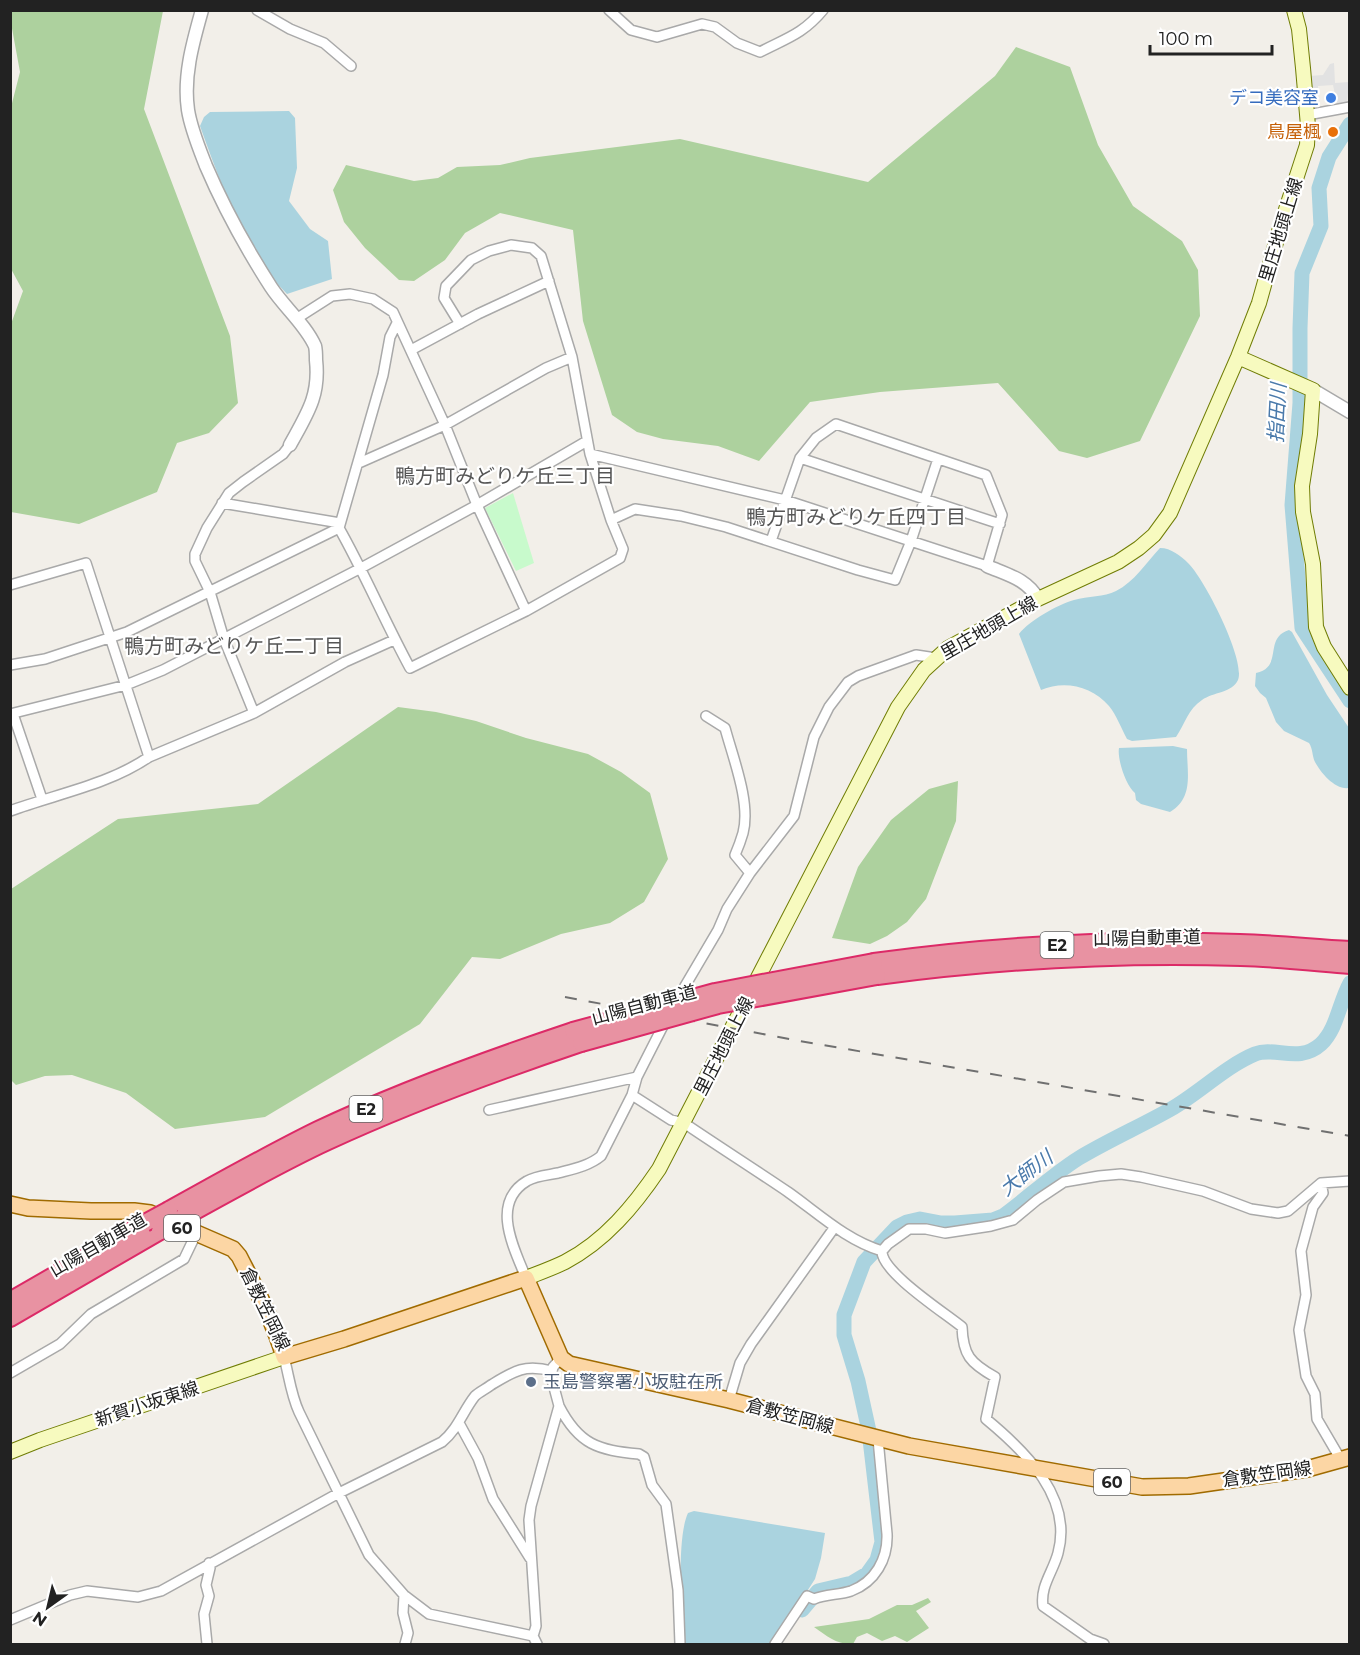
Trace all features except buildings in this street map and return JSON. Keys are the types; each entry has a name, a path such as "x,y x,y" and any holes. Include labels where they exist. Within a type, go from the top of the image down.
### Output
{"highway":[{"name":"山陽自動車道","path":"10,1301 146,1222 175,1214 329,1125 486,1060 577,1037 715,992 876,969 977,949 1035,946 1156,942 1241,950 1350,965"},
{"name":"山陽自動車道","path":"1241,950 1350,950"},
{"name":"山陽自動車道","path":"10,1318 160,1231 175,1214"}],"main road":[{"name":"里庄地頭上線","path":"526,1278 573,1257 601,1238 617,1223 650,1183 684,1124 898,707 913,683 948,648 1038,599 1118,562 1154,536 1170,513 1259,303 1280,228 1304,160 1307,145 1307,115 1299,29 1294,10"},
{"path":"1238,357 1304,386 1310,434 1302,486 1303,512 1313,564 1316,627 1324,647 1350,688"},
{"name":"倉敷笠岡線","path":"10,1204 28,1208 150,1213 232,1249 239,1256 270,1319 284,1357 526,1278"},
{"path":"526,1278 556,1364"},
{"name":"新賀小坂東線","path":"10,1452 284,1357"},
{"name":"倉敷笠岡線","path":"556,1364 569,1364 729,1400 873,1438 937,1452 1142,1487 1175,1488 1307,1469 1345,1458"}],"street":[{"path":"202,10 191,48 187,83 188,110 196,142 222,201 249,252 315,347 318,379 308,414 290,445 283,454 229,493 207,528 195,554 195,561 210,592 224,639 254,713"},
{"path":"257,10 290,29 324,43 351,66"},
{"path":"609,10 631,30 657,37 702,24 715,27 737,43 760,52 794,37 812,24 823,10"},
{"path":"1307,115 1350,107"},
{"path":"397,323 390,337 383,375 339,526 410,668 526,611 620,558 623,549 610,520 590,454 572,357 541,256 532,248 511,245 471,260 446,286 444,298 460,324"},
{"path":"411,350 478,314 549,281"},
{"path":"296,319 332,296 350,294 373,299 393,312 526,611"},
{"path":"358,463 445,425 546,368 572,357"},
{"path":"1304,386 1350,412"},
{"path":"771,541 800,458 816,438 836,424 986,475 1002,515 987,566"},
{"path":"42,799 12,714 126,685 164,670 361,568 477,505 587,441"},
{"path":"590,454 785,500 987,566 1023,581 1032,588 1038,599"},
{"path":"800,458 1000,524"},
{"path":"610,520 635,509 681,516 771,541 895,580 911,541 938,459"},
{"path":"222,503 339,526"},
{"path":"10,665 45,659 127,632 339,526"},
{"path":"10,585 86,563 149,758"},
{"path":"10,811 94,784 254,713 345,662 394,640"},
{"path":"526,1278 512,1242 506,1212 510,1199 528,1180 578,1168 601,1156 632,1095 637,1077 685,984 718,930 727,909 750,873 794,816 814,737 829,706 848,682 866,673 916,655 936,658"},
{"path":"706,716 724,728 741,787 744,831 735,855 750,873"},
{"path":"489,1110 637,1077"},
{"path":"632,1095 672,1120 684,1124 790,1194 834,1228 878,1250 892,1272 962,1327 965,1352 976,1367 995,1377 986,1419 1014,1442 1036,1468 1056,1502 1061,1541 1055,1562 1045,1583 1042,1596 1043,1606 1090,1639 1104,1644"},
{"path":"878,1250 909,1229 926,1229 945,1233 1013,1220 1037,1200 1065,1182 1099,1176 1121,1174 1141,1177 1203,1191 1251,1209 1278,1214 1288,1212 1321,1183 1350,1182"},
{"path":"1321,1183 1323,1193 1313,1207 1301,1251 1306,1295 1299,1330 1306,1376 1315,1394 1317,1419 1345,1458"},
{"path":"729,1400 740,1363 751,1344 834,1228"},
{"path":"10,1374 60,1344 90,1314 184,1259 196,1234"},
{"path":"284,1357 291,1394 337,1494 369,1556 404,1595 420,1608 438,1618 535,1640 529,1520 560,1406"},
{"path":"10,1620 70,1595 87,1591 138,1597 147,1596 178,1583 209,1563 337,1494 442,1442 452,1434 476,1394 512,1372 526,1367 556,1364 551,1377 569,1425 600,1449 639,1454 644,1457 652,1485 666,1504 678,1590 680,1644"},
{"path":"459,1423 478,1458 493,1499 532,1561"},
{"path":"776,1644 807,1596 810,1598 851,1591 859,1587 876,1573 885,1555 887,1534 873,1438"},
{"path":"207,1644 204,1614 209,1596 207,1585 209,1563"},
{"path":"404,1595 403,1613 408,1633 405,1644"}],"green space":[{"path":"11,11 163,11 144,109 230,336 238,403 209,433 177,443 157,492 79,524 11,512 11,324 23,291 10,267 10,111 20,72"},
{"path":"1016,47 1070,67 1098,145 1133,206 1182,241 1198,270 1200,316 1140,441 1087,458 1059,451 998,383 880,392 810,402 759,461 718,446 663,439 637,432 612,415 583,321 573,230 500,213 465,233 445,260 414,281 399,280 365,248 344,222 333,190 346,165 414,181 438,178 457,167 500,165 530,158 680,139 868,182 995,76"},
{"path":"513,493 534,563 516,571 485,508"},
{"path":"398,707 476,721 526,738 588,754 621,772 650,793 668,859 644,902 610,923 561,934 500,959 472,957 420,1024 265,1117 175,1129 126,1093 72,1075 45,1076 16,1085 11,1080 11,889 118,819 258,804"},
{"path":"958,781 956,821 926,899 907,922 887,936 870,944 832,938 858,867 891,820 929,789"},
{"path":"928,1598 931,1602 916,1611 929,1628 907,1642 895,1636 882,1641 867,1633 857,1637 853,1644 847,1644 832,1639 814,1627 869,1619 897,1605 912,1605"}],"shaded area":[{"path":"1334,63 1335,83 1349,82 1347,103 1337,104 1333,85 1318,86 1319,107 1311,109 1309,76 1323,75 1330,64"}],"water":[{"path":"289,111 295,118 297,168 289,201 310,229 328,241 332,279 287,294 258,258 246,237 225,192 200,126 204,117 210,112"},
{"path":"1160,548 1172,551 1188,563 1204,585 1230,638 1239,670 1238,680 1227,690 1206,697 1197,704 1176,737 1132,741 1127,739 1109,706 1094,694 1068,685 1041,690 1019,634 1037,618 1060,605 1111,593 1122,587"},
{"path":"1289,630 1349,728 1349,788 1334,784 1325,776 1315,762 1309,743 1284,731 1276,722 1266,698 1255,686 1256,673 1269,665 1277,639"},
{"path":"1173,746 1187,749 1188,784 1183,800 1170,812 1141,804 1136,800 1135,793 1125,779 1119,759 1119,748"},
{"path":"694,1511 825,1533 815,1579 773,1644 683,1644 682,1540 688,1513"}],"waterway":[{"name":"指田川","path":"1350,124 1329,157 1319,188 1321,226 1302,273 1300,403 1292,505 1302,628 1350,701"},
{"name":"大師川","path":"802,1610 818,1591 852,1583 867,1574 877,1560 882,1542 869,1431 858,1381 844,1335 844,1315 864,1262 897,1227 907,1222 920,1219 955,1223 993,1220 1003,1216 1079,1158 1171,1109 1244,1059 1263,1052 1296,1054 1313,1050 1331,1031 1350,983"}],"railway":[{"path":"565,997 800,1041 1350,1136"}],"place":[{"name":"デコ美容室","path":"1331,98"},
{"name":"鳥屋楓","path":"1333,132"},
{"name":"玉島警察署小坂駐在所","path":"531,1382"}],"district":[{"name":"鴨方町みどりケ丘三丁目","path":"505,476"},
{"name":"鴨方町みどりケ丘四丁目","path":"856,517"},
{"name":"鴨方町みどりケ丘二丁目","path":"234,646"}]}
